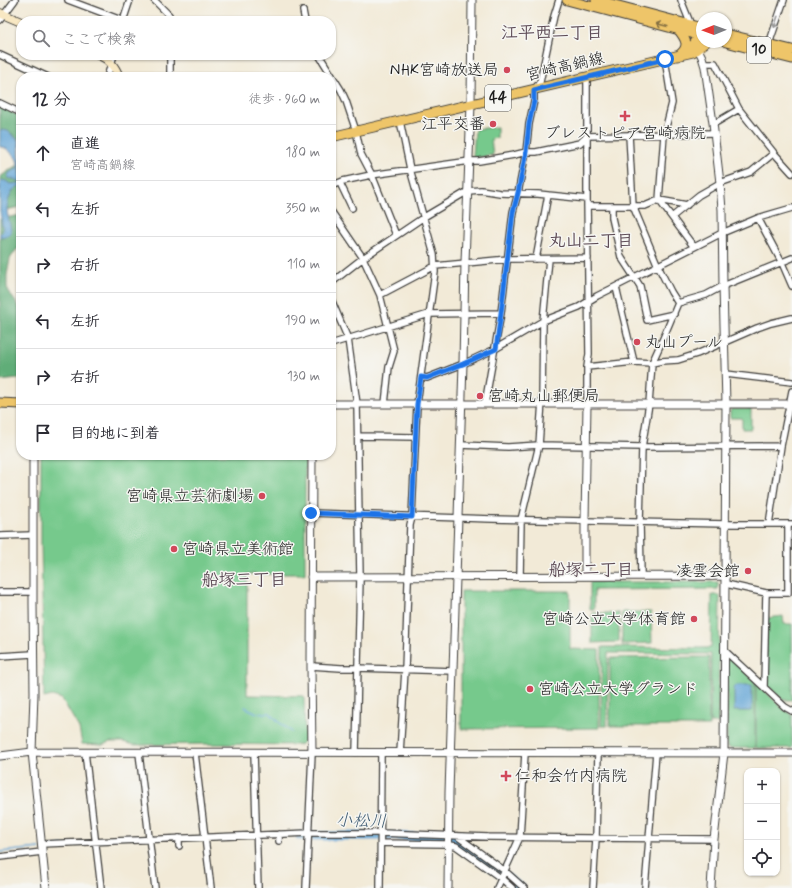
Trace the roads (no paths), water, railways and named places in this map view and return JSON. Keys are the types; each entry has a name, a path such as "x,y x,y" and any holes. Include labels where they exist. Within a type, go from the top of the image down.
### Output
{"main road":[{"path":"567,0 696,34"},
{"path":"596,0 690,25 696,30"},
{"path":"1,16 16,20"},
{"path":"678,30 686,43 683,52 678,56"},
{"name":"10","path":"732,35 792,50"},
{"path":"688,53 696,43"},
{"name":"10","path":"732,44 792,59"},
{"name":"宮崎高鍋線","path":"336,136 678,56 698,49"},
{"path":"112,60 117,72"},
{"path":"0,403 16,404"}],"street":[{"path":"1,16 15,0"},
{"path":"68,0 111,16"},
{"path":"125,16 130,0"},
{"path":"154,0 169,16"},
{"path":"448,888 465,262 470,161 472,0"},
{"path":"485,404 496,349 513,212 526,152 529,124 534,101 534,90 540,82 554,16 559,0"},
{"path":"680,0 690,25"},
{"path":"769,44 784,0"},
{"path":"303,11 304,16"},
{"path":"698,49 704,63 714,123 720,183 726,374 724,753 714,839 711,888"},
{"path":"0,55 37,72"},
{"path":"665,59 672,103 664,134 659,200 694,247"},
{"path":"108,72 112,60"},
{"path":"170,60 170,72"},
{"path":"322,60 330,72"},
{"path":"704,63 715,63 739,109 792,173"},
{"path":"585,576 588,404 587,367 589,354 586,78"},
{"path":"336,82 346,101 356,131 361,154 372,175 396,235"},
{"path":"0,103 16,111"},
{"path":"714,123 739,109"},
{"path":"400,120 410,169 434,255 435,266 417,404 400,753"},
{"path":"336,184 372,175 486,160 526,152 536,152 580,143 587,136 714,133"},
{"path":"629,134 633,206 658,266 678,303"},
{"path":"672,217 699,195 720,183 751,172 774,153"},
{"path":"340,183 352,208"},
{"path":"336,279 396,235 468,191 481,190 500,193 548,195 587,199"},
{"path":"536,259 548,195"},
{"path":"587,206 645,206 659,200 687,205"},
{"path":"612,206 612,218 622,257 640,286 647,320 674,314"},
{"path":"421,377 427,378 496,349 543,321 588,302 722,233 758,218 792,208"},
{"path":"336,218 363,258 380,295 394,351 389,367 385,404"},
{"path":"758,218 782,263 792,286"},
{"path":"380,295 435,266 508,259 588,258"},
{"path":"678,303 706,295 723,286 792,258"},
{"path":"520,576 521,520 539,445 543,321 549,259"},
{"path":"616,287 634,362"},
{"path":"641,576 640,522 642,447 649,404 652,363 678,303"},
{"path":"336,311 348,339 357,404 360,577 356,753"},
{"path":"336,343 429,314 501,313"},
{"path":"587,367 634,362 652,363 678,360 697,354 764,326 792,318"},
{"path":"726,374 792,382"},
{"path":"769,524 781,446 791,404 792,392"},
{"path":"336,404 791,404"},
{"path":"358,436 415,437"},
{"path":"460,444 508,447 539,445 642,447 781,446"},
{"path":"33,460 34,694 32,752 46,888"},
{"path":"306,888 312,753 312,460"},
{"path":"311,513 521,520 790,524 788,593 766,593 726,584"},
{"path":"0,536 33,535"},
{"path":"311,577 726,576"},
{"path":"0,592 33,592"},
{"path":"764,686 766,593"},
{"path":"724,650 785,707 792,711"},
{"path":"0,656 33,654"},
{"path":"311,666 453,671"},
{"path":"0,756 32,752 792,753"},
{"path":"85,752 101,888"},
{"path":"139,753 155,888"},
{"path":"195,753 211,888"},
{"path":"254,753 258,888"},
{"path":"380,888 381,753"},
{"path":"497,888 520,837 525,753"},
{"path":"593,888 598,753"},
{"path":"645,888 656,753"},
{"path":"41,844 96,845 179,838 309,833 714,839"},
{"path":"279,834 279,841"},
{"path":"457,836 503,875 512,888"},
{"path":"179,838 179,846"},
{"path":"381,843 449,844 456,846 524,888"},
{"path":"0,857 42,852"}],"water":[{"path":"0,131 8,131 16,138 16,159 6,148 0,147"},
{"path":"16,170 16,180 8,178 9,173"},
{"path":"0,181 6,181 10,184 16,183 16,188 9,198 7,208 11,233 0,237 0,234 3,231 0,211"},
{"path":"736,685 752,685 752,711 734,711 734,688"}],"waterway":[{"path":"245,707 257,713 270,713 279,722"},
{"path":"280,723 292,732"},
{"name":"小松川","path":"300,836 454,838 464,847 521,888"},
{"path":"44,848 72,845"},
{"path":"0,852 40,848"}],"place":[{"name":"NHK宮崎放送局","path":"507,70"},
{"name":"ブレストピア宮崎病院","path":"625,116"},
{"name":"江平交番","path":"493,124"},
{"name":"丸山プール","path":"637,342"},
{"name":"宮崎丸山郵便局","path":"480,396"},
{"name":"宮崎県立芸術劇場","path":"262,496"},
{"name":"宮崎県立美術館","path":"174,549"},
{"name":"凌雲会館","path":"748,571"},
{"name":"宮崎公立大学体育館","path":"694,619"},
{"name":"宮崎公立大学グランド","path":"530,689"},
{"name":"仁和会竹内病院","path":"506,776"}],"district":[{"name":"江平西二丁目","path":"552,33"},
{"name":"丸山二丁目","path":"591,241"},
{"name":"船塚二丁目","path":"591,570"},
{"name":"船塚三丁目","path":"244,580"}]}
